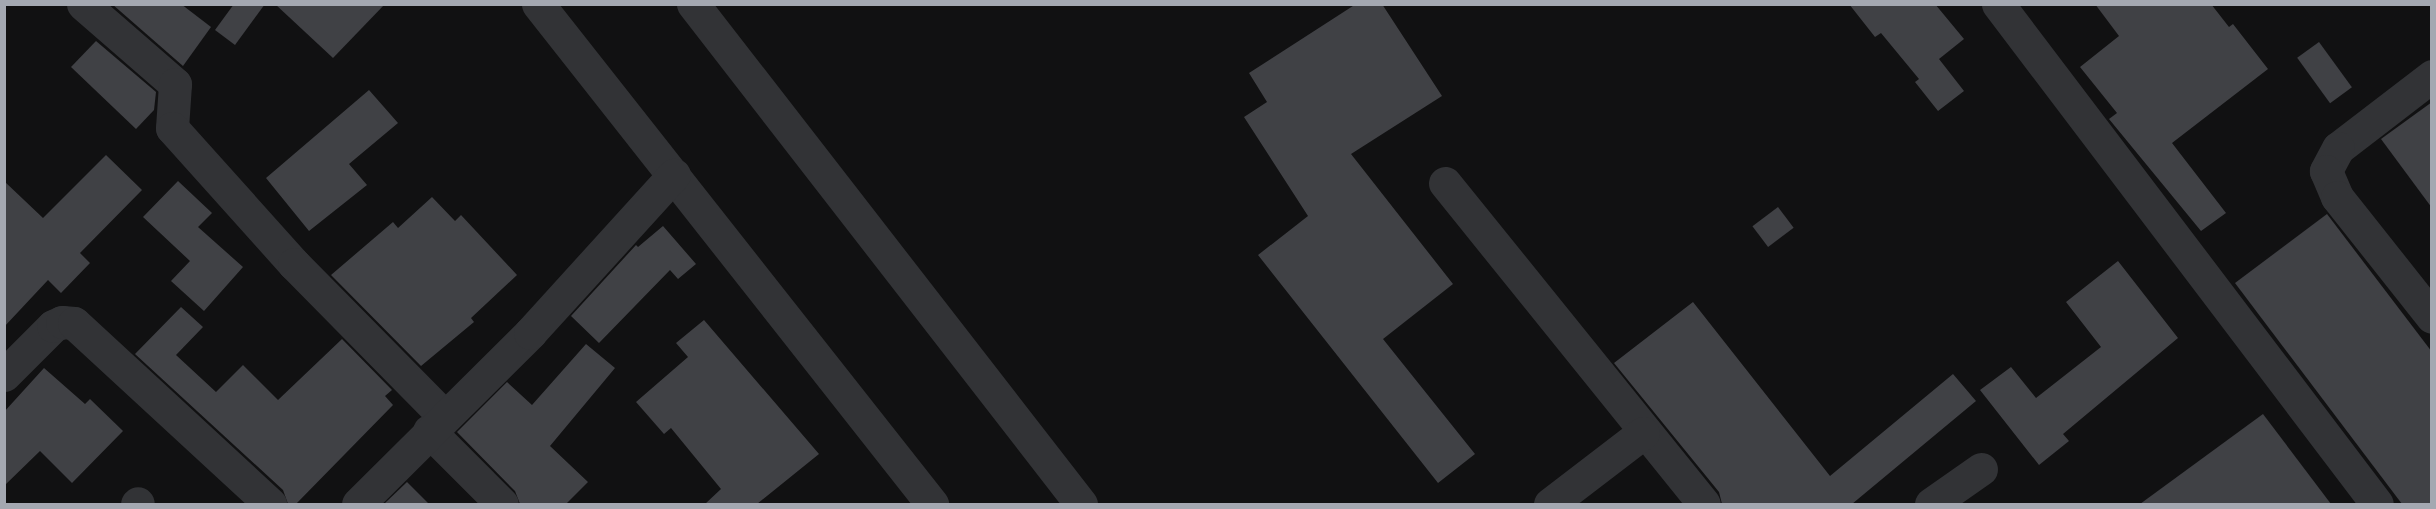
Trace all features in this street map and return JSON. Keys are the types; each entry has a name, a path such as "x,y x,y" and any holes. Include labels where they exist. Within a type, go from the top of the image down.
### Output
{"street":[{"path":"83,4 175,84 172,128 437,423 502,504"},
{"path":"538,4 932,504"},
{"path":"693,4 1081,504"},
{"path":"1998,4 2378,504"},
{"path":"2432,76 2338,148 2326,171 2337,197 2432,316"},
{"path":"358,504 530,333 674,176"},
{"path":"1445,183 1643,433 1704,504"},
{"path":"4,375 53,326 63,322 80,328 270,504"},
{"path":"1550,504 1643,433"},
{"path":"1931,504 1981,469"}],"building":[{"path":"112,4 181,4 211,27 183,66"},
{"path":"234,4 265,4 235,45 215,30"},
{"path":"275,4 385,4 333,58"},
{"path":"1356,4 1382,4 1442,96 1351,154 1453,284 1383,339 1475,454 1438,483 1258,255 1308,216 1244,117 1267,102 1249,73"},
{"path":"1849,4 1935,4 1964,39 1939,59 1964,91 1938,111 1915,82 1919,79 1881,33 1875,37"},
{"path":"2095,4 2211,4 2229,27 2233,24 2268,69 2172,143 2226,213 2201,231 2109,119 2117,113 2080,67 2119,36"},
{"path":"96,41 156,92 154,110 136,129 71,67"},
{"path":"2319,42 2352,87 2330,103 2297,58"},
{"path":"369,90 398,123 349,164 367,185 309,231 266,178"},
{"path":"2432,102 2432,208 2381,139"},
{"path":"106,155 142,190 80,253 90,263 61,293 48,280 4,327 4,181 43,218"},
{"path":"178,181 212,213 198,227 243,267 204,311 171,281 190,261 143,217"},
{"path":"432,197 455,221 461,215 517,275 471,318 474,322 421,366 331,275 393,222 398,228"},
{"path":"1778,207 1794,228 1768,247 1752,226"},
{"path":"2327,214 2432,352 2432,504 2402,504 2235,283"},
{"path":"663,226 696,264 678,279 670,270 599,343 571,316 636,245 638,247"},
{"path":"2118,261 2178,338 2063,434 2069,441 2039,465 1980,390 2011,367 2036,398 2101,347 2066,302"},
{"path":"1693,302 1830,476 1953,374 1976,401 1852,504 1722,504 1719,492 1614,363"},
{"path":"181,307 203,327 176,355 216,392 243,365 278,400 342,339 392,390 385,396 393,405 296,504 288,504 283,490 135,354"},
{"path":"704,320 819,454 757,504 705,504 721,489 671,428 664,434 636,402 688,357 676,343"},
{"path":"586,344 615,368 550,446 588,482 566,504 520,504 515,491 457,432 507,382 532,405"},
{"path":"44,368 85,404 90,399 123,431 72,483 40,451 4,486 4,412"},
{"path":"2263,414 2331,504 2140,504"},
{"path":"407,482 429,504 384,504"}]}
